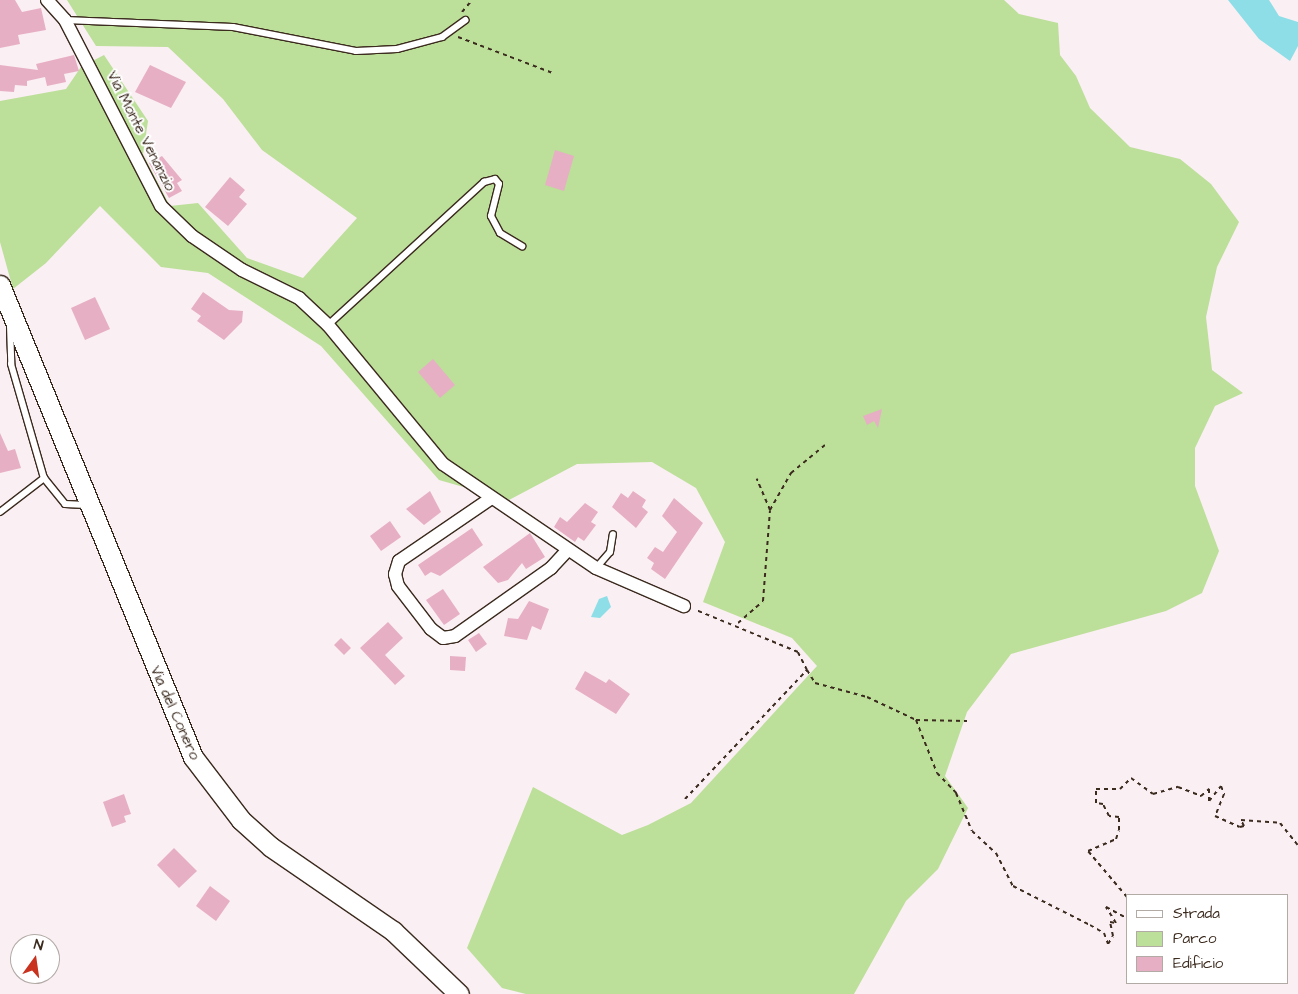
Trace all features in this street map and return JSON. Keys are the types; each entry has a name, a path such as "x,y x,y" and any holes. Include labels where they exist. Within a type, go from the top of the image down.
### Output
{"main road":[{"name":"Via del Conero","path":"0,285 176,722 215,790 271,847 393,931 459,994"}],"street":[{"name":"Via Monte Venanzio","path":"47,0 65,20 161,206 192,236 242,270 298,298 328,325 443,464 490,500 596,568 684,606"},
{"path":"490,500 399,560 395,574 426,622 443,638 455,636 551,568 567,551"}],"lane":[{"path":"65,20 233,27 356,51 396,49 442,37 466,20"},
{"path":"328,325 484,182 495,179 499,184 491,216 500,233 522,246"},
{"name":"Via del Conero","path":"9,307 11,364 44,478 65,504 74,508 88,504"},
{"path":"0,512 44,478"},
{"path":"596,568 610,552 613,534"}],"path":[{"path":"442,37 468,38 553,74"},
{"path":"738,624 763,601 770,510 791,473 825,444"},
{"path":"757,479 770,510"},
{"path":"684,606 738,624 798,652 815,684 867,697 916,720 967,722"},
{"path":"685,799 807,670"},
{"path":"916,720 937,773 956,793 972,831 996,852 1013,886 1090,925 1104,934 1108,944 1112,936 1110,922 1116,923 1106,907 1126,917"},
{"path":"1126,896 1088,851 1116,839 1119,830 1119,817 1109,816 1103,804 1096,803 1096,789 1120,789 1132,778 1153,794 1178,788 1201,796 1209,789 1209,801 1221,786 1224,794 1215,816 1240,827 1244,826 1241,820 1280,823 1298,845"}],"green space":[{"path":"67,0 1004,0 1019,14 1058,23 1060,55 1076,76 1090,108 1130,147 1180,159 1211,184 1239,222 1217,267 1206,317 1212,370 1243,393 1215,406 1195,448 1195,486 1219,551 1202,593 1166,611 1011,654 967,712 945,776 968,808 938,869 906,901 854,994 526,994 502,988 467,948 533,787 622,835 648,825 691,803 817,666 792,638 703,602 725,542 696,488 652,462 577,464 509,500 439,480 321,346 208,273 161,267 100,206 46,263 13,289 0,242 0,101 66,89 81,67 104,55 148,121 143,154 170,206 198,203 247,258 303,278 357,218 262,150 223,99 168,47 96,46"}],"water":[{"path":"1228,0 1269,0 1279,16 1298,22 1298,46 1290,61 1259,39"},
{"path":"607,596 611,607 600,618 591,617 599,599"}],"building":[{"path":"0,0 15,0 22,12 41,8 46,30 18,35 20,44 0,48"},
{"path":"74,55 79,71 64,74 66,82 47,86 45,77 27,81 27,86 15,85 14,92 0,91 0,65 38,70 36,64"},
{"path":"150,65 186,82 171,108 135,92"},
{"path":"555,150 574,156 564,191 545,185"},
{"path":"162,156 182,180 177,183 182,191 169,198 149,163"},
{"path":"230,177 245,190 239,197 247,204 228,226 205,207"},
{"path":"203,292 229,310 243,311 242,322 224,340 197,321 201,316 191,309"},
{"path":"95,297 110,329 85,340 71,308"},
{"path":"433,359 455,385 440,398 418,372"},
{"path":"882,409 878,428 874,421 867,425 863,416"},
{"path":"0,433 8,451 15,449 21,468 0,473"},
{"path":"430,491 441,512 424,525 406,509"},
{"path":"633,491 646,500 642,507 648,512 636,528 612,507 621,493 628,498"},
{"path":"674,498 703,523 665,579 651,569 654,563 647,558 655,547 663,552 677,532 662,516"},
{"path":"585,503 598,512 591,522 596,525 584,541 578,537 575,542 554,527 560,517 567,522"},
{"path":"390,521 401,537 381,551 370,536"},
{"path":"472,528 483,545 440,576 431,572 425,576 418,565"},
{"path":"530,533 545,557 526,569 522,563 508,580 498,583 483,567"},
{"path":"443,589 460,614 444,625 426,600"},
{"path":"529,601 549,609 541,630 532,626 527,640 504,636 508,618 518,619"},
{"path":"388,622 403,638 385,655 405,676 395,685 360,648"},
{"path":"479,633 487,644 476,652 468,640"},
{"path":"341,638 351,648 344,655 334,645"},
{"path":"450,656 466,657 465,671 450,670"},
{"path":"585,671 606,683 609,679 630,694 616,714 575,689"},
{"path":"124,794 131,814 124,816 126,822 112,827 103,802"},
{"path":"174,848 197,871 179,888 157,865"},
{"path":"210,886 230,901 216,921 196,906"}]}
